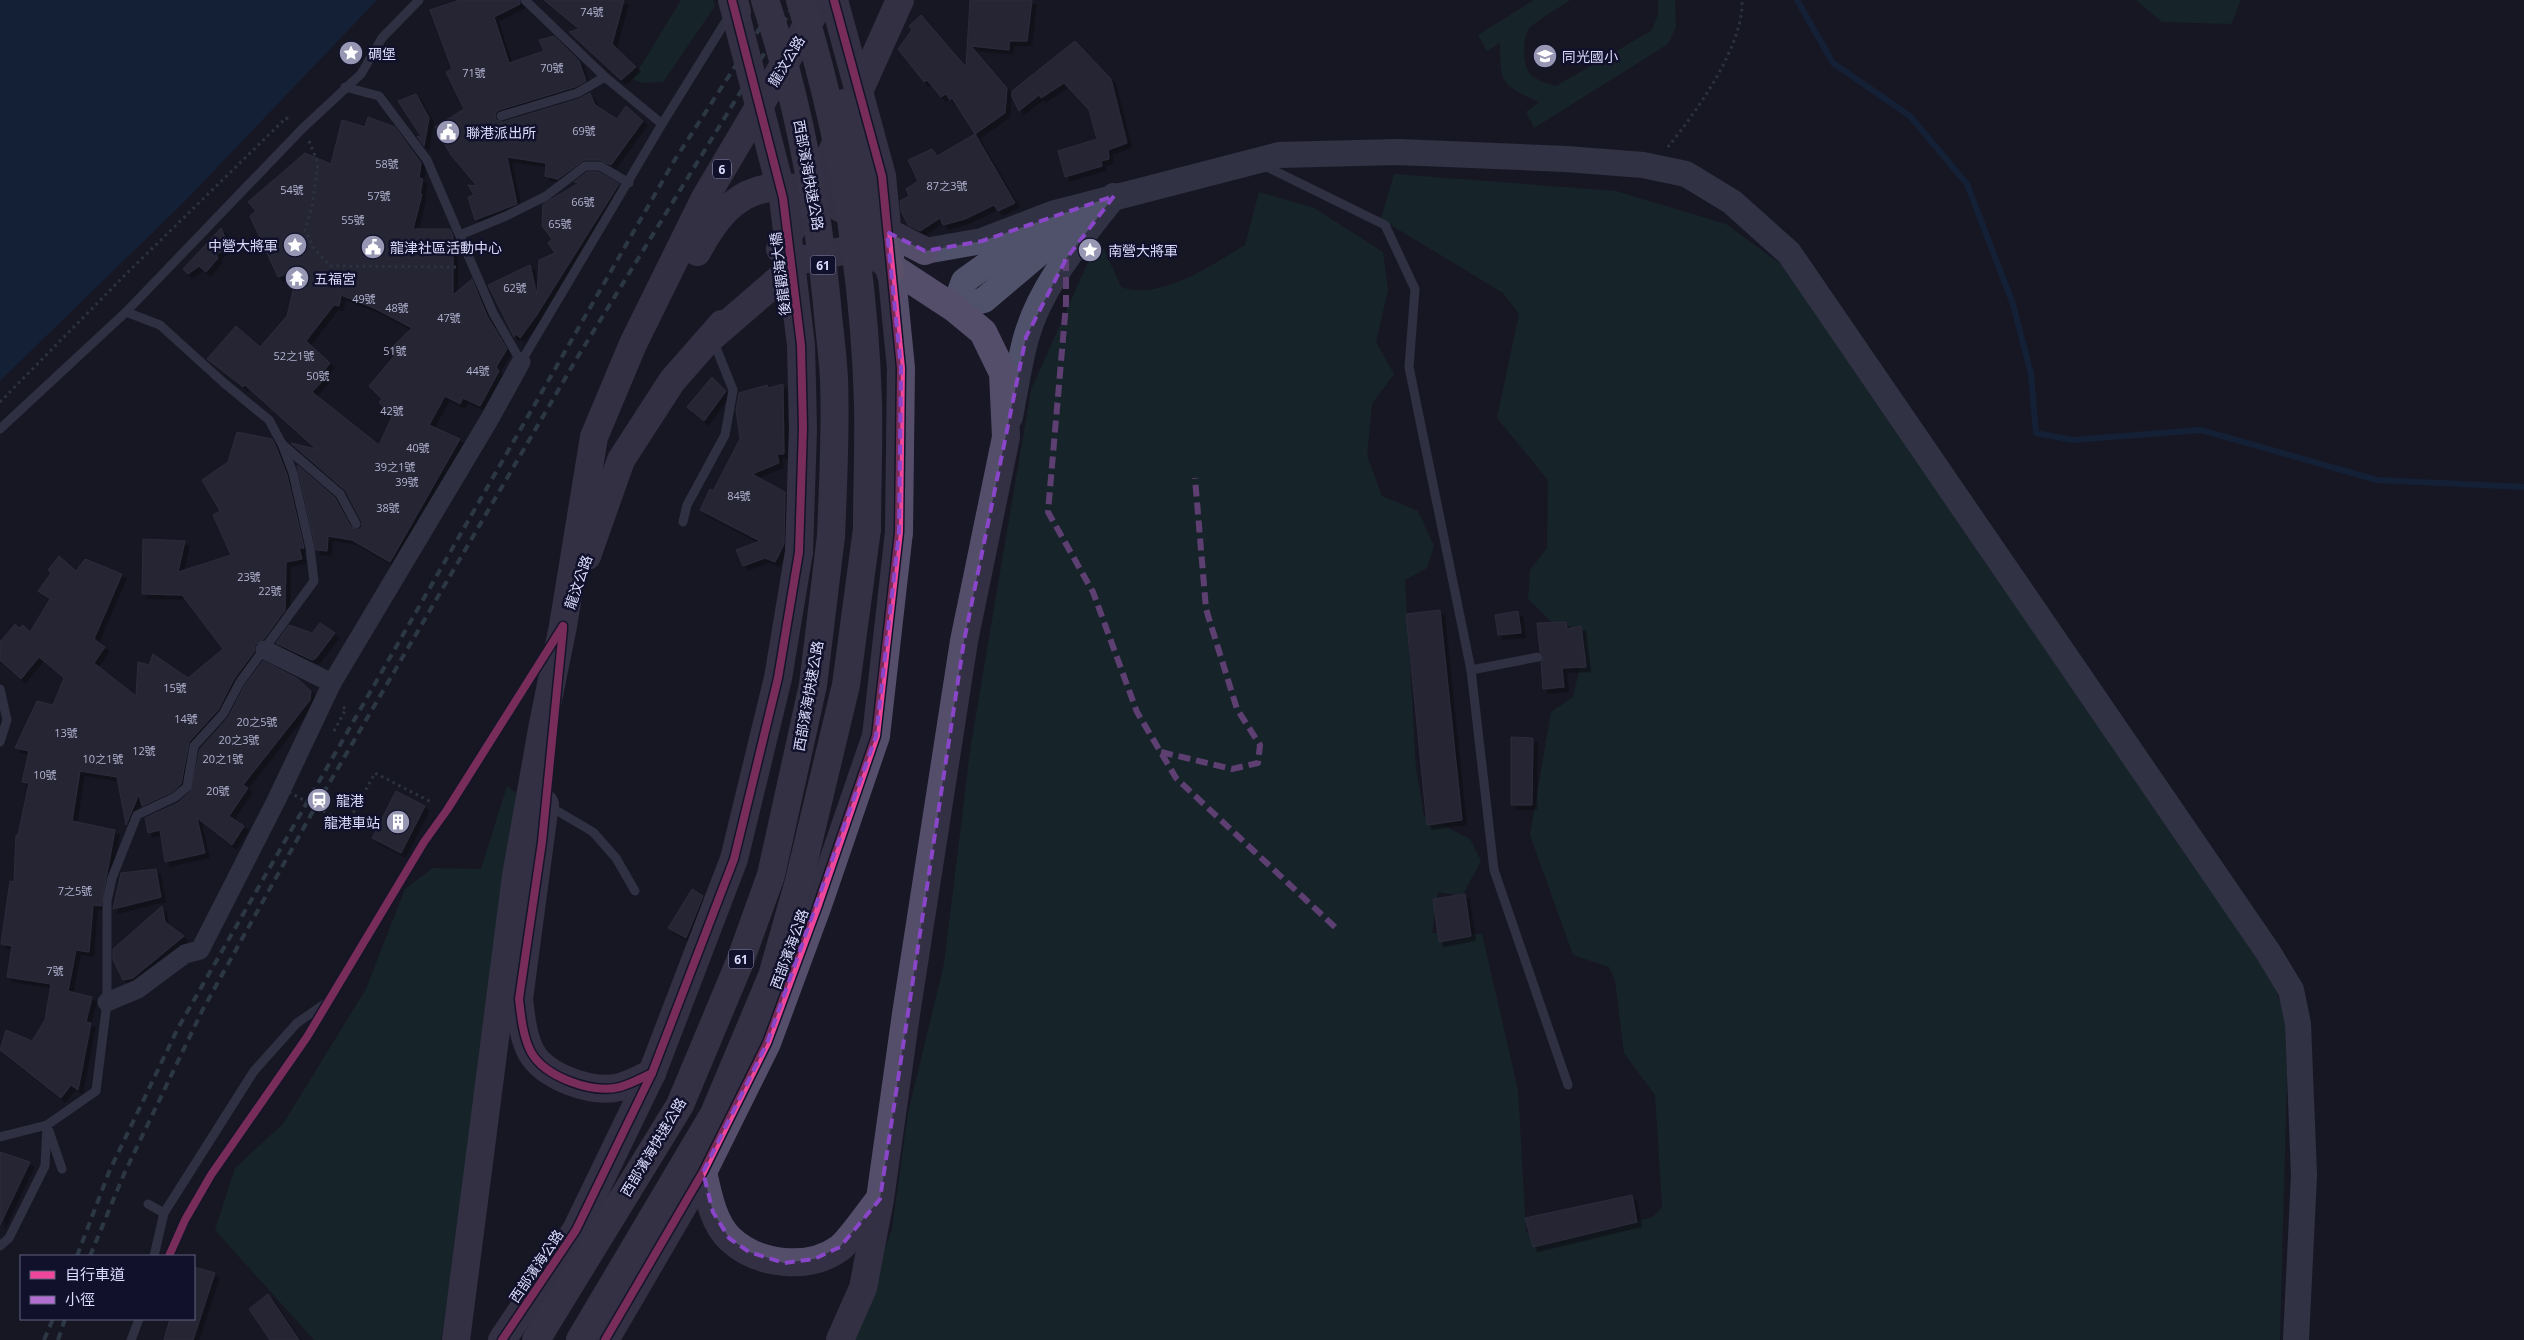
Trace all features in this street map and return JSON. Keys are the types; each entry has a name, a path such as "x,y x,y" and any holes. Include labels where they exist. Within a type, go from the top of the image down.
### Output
{"highway":[{"name":"西部濱海快速公路","path":"536,1340 680,1105 739,964 771,875 813,685 831,536 834,379 821,244 810,172 799,117 781,48 765,0"},
{"name":"61","path":"580,1340 714,1114 772,976 799,881 846,685 867,529 867,394 856,261 844,176 822,70 800,0"},
{"path":"804,0 824,47 865,164 890,272"}],"main road":[{"name":"龍汶公路","path":"563,626 594,437 633,344 705,198 822,0"},
{"path":"834,0 882,176 890,272"},
{"path":"814,194 827,136 886,0"},
{"name":"龍汶公路","path":"563,626 621,460 672,381 712,337 772,262 814,194 900,0"},
{"name":"後龍觀海大橋","path":"736,3 783,198 801,345 803,428 799,552"},
{"path":"877,49 843,154 842,186 856,207 925,251 954,308"},
{"path":"633,344 680,283 712,223 738,199 761,190 788,187 814,194 925,251 982,241 1055,213 1252,160 1279,155 1398,152 1566,159 1643,165 1686,174 1732,202 1789,253 1984,534 2268,952 2291,990 2298,1024 2304,1176 2296,1340"},
{"path":"814,194 861,247 954,308 983,332 1003,374 1006,437"},
{"path":"954,308 984,300 1055,240 1114,196"},
{"path":"840,1340 863,1288 880,1199 906,1014 964,641 1026,337 1042,300 1066,259 1114,196"},
{"path":"712,337 801,260 861,247"},
{"name":"西部濱海公路","path":"605,1340 703,1172 767,1043 818,906 876,736 899,532 901,368 890,272"},
{"name":"西部濱海公路","path":"502,1340 576,1230 652,1073 734,859 778,678 799,552"},
{"path":"563,626 545,804 519,999 522,1022 531,1052 547,1070 569,1082 595,1087 619,1087 652,1073"},
{"path":"456,1340 516,876 543,724 563,626"},
{"path":"703,1172 713,1212 729,1238 749,1252 784,1264 814,1259 840,1248 880,1199"}],"street":[{"path":"107,1002 138,989 185,954 200,950 276,801 332,683 489,420 521,362"},
{"path":"265,650 332,683"}],"lane":[{"path":"0,429 126,312 303,128 361,74 382,38 419,0"},
{"path":"525,0 605,77 662,124"},
{"path":"345,87 378,96 426,160 493,313 521,362 736,3"},
{"path":"500,116 577,93 605,77"},
{"path":"1252,160 1385,225 1415,289 1409,367 1471,670 1494,870 1568,1085"},
{"path":"460,235 506,216 546,196 585,166 600,166 629,183"},
{"path":"0,1137 47,1125 96,1091 107,1002 107,901 112,878 138,815 175,797 187,787 194,746 222,714 240,682 314,582 310,548 293,473 282,444 269,420 224,383 160,325 126,312"},
{"path":"683,522 687,505 725,435 733,390 712,337"},
{"path":"282,444 340,494 356,524"},
{"path":"168,1255 185,1220 212,1175 307,1037 424,842 447,810 563,626"},
{"path":"1471,670 1538,657"},
{"path":"0,689 7,720 0,742"},
{"path":"545,804 593,832 616,858 636,891"},
{"path":"154,1255 164,1212 254,1071 297,1023 329,1001"},
{"path":"47,1125 62,1169"},
{"path":"0,1246 9,1238 45,1166 47,1125"},
{"path":"148,1204 164,1212"},
{"path":"130,1340 138,1320"}],"path":[{"path":"1643,165 1668,147 1699,104 1735,43 1742,0"},
{"path":"0,402 127,273 286,118 303,128 318,162 312,207 305,230 312,247 330,266 473,268"},
{"path":"289,792 347,824 375,773 447,810"}],"highlighted area":[{"path":"1114,196 1066,259 1026,337 964,641 880,1199 840,1247 814,1259 784,1263 749,1252 729,1238 713,1212 703,1172 767,1043 876,736 899,532 901,368 887,232 925,251 982,241"}],"green space":[{"path":"681,0 713,0 715,6 663,82 642,83 633,79"},
{"path":"1534,0 1570,0 1531,27 1525,39 1524,58 1531,75 1556,86 1651,31 1658,15 1658,0 1675,0 1676,27 1668,44 1534,128 1526,112 1539,102 1510,87 1503,76 1501,68 1500,43 1487,51 1478,35"},
{"path":"2136,0 2241,0 2231,24 2162,22"},
{"path":"1394,174 1616,191 1726,224 1782,265 2268,964 2285,1018 2287,1075 2280,1340 852,1340 892,1229 908,1113 944,964 971,744 1031,390 1092,253 1104,249 1121,287 1136,290 1153,289 1186,279 1245,245 1259,192 1314,208 1383,252 1388,290 1376,342 1394,374 1372,404 1367,456 1382,496 1418,511 1434,546 1427,568 1405,580 1416,768 1424,816 1470,839 1481,861 1462,896 1438,892 1432,933 1482,934 1518,1090 1526,1232 1548,1242 1653,1217 1662,1207 1655,1095 1624,1053 1615,980 1609,967 1573,955 1530,835 1551,712 1573,697 1579,671 1563,633 1528,599 1530,570 1547,548 1548,480 1497,418 1519,314 1503,293 1381,219"},
{"path":"507,786 525,800 441,1340 314,1340 215,1230 235,1168 283,1124 366,989 405,889 433,868 481,869"}],"water":[{"path":"0,0 377,0 186,200 0,381"}],"building":[{"path":"460,0 519,0 520,4 494,17 509,63 544,51 539,40 554,36 579,61 586,81 575,87 499,110 495,114 496,120 503,122 579,99 590,93 595,105 617,119 626,106 643,121 611,165 600,160 584,160 558,179 545,176 546,163 507,157 517,204 475,220 468,197 474,195 468,185 477,186 451,155 435,127 464,109 446,72 452,69 430,10"},
{"path":"544,0 624,0 612,44 636,67 621,80 569,32 579,29"},
{"path":"970,0 1032,0 1027,41 1009,41 1009,50 971,46 1007,88 1005,113 975,134 952,98 950,100 946,94 941,97 927,80 924,82 898,49 912,30 909,26 921,15 966,67"},
{"path":"1075,41 1111,79 1127,143 1108,150 1109,159 1101,161 1102,166 1065,177 1058,151 1097,139 1089,110 1064,83 1041,98 1039,95 1019,111 1012,97 1012,91"},
{"path":"416,94 429,118 424,146 417,136 422,138 398,101"},
{"path":"368,117 395,127 421,163 419,178 423,179 420,194 422,194 413,229 450,229 453,236 453,295 472,279 487,316 507,349 496,367 499,371 480,406 463,398 460,404 445,396 429,425 460,439 390,562 352,540 328,536 327,551 316,550 297,465 335,498 351,527 358,530 362,527 362,522 346,491 291,443 316,449 245,385 243,387 207,359 236,326 260,347 287,316 298,270 278,277 250,216 256,211 248,202 305,153 331,164 342,120 365,127","holes":["341,295 374,308 412,328 390,349 395,355 369,386 382,399 379,402 392,417 379,445 312,392 324,379 320,376 330,363 306,341 334,305 339,306"]},
{"path":"975,134 1015,203 998,211 994,205 965,219 943,225 940,218 920,231 908,225 901,211 900,201 909,196 906,189 918,181 908,160 932,149 937,156"},
{"path":"587,172 598,172 619,184 536,316 520,338 516,334 514,337 488,285 530,265 537,295 539,260 555,253 548,243 552,239 542,226 543,204 579,183 574,182"},
{"path":"221,228 229,246 216,255 218,258 206,272 199,266 188,274 183,269"},
{"path":"712,377 726,391 704,421 687,407"},
{"path":"783,384 784,454 777,454 779,463 752,474 785,492 784,544 775,562 765,558 743,566 736,550 760,541 700,510 710,489 713,491 740,439 736,410 739,393 767,385 768,388"},
{"path":"237,432 272,439 287,475 304,548 299,548 302,559 286,562 285,610 264,639 255,645 254,652 234,679 218,710 189,742 181,784 172,792 142,806 139,794 126,825 117,777 80,771 72,821 115,830 101,906 93,905 89,952 76,950 68,991 92,997 86,1022 91,1023 78,1090 71,1085 61,1098 0,1050 6,1030 32,1041 45,1020 51,984 7,977 12,946 1,944 10,881 14,882 16,835 18,835 29,783 22,782 29,751 15,748 37,701 53,705 64,678 39,657 21,679 0,660 0,642 15,624 19,628 23,625 30,632 50,599 38,591 51,573 48,570 59,556 76,571 85,559 122,574 94,639 105,647 94,663 136,696 138,662 149,665 153,654 188,678 223,649 182,595 142,594 143,539 185,541 178,572 231,555 213,515 220,511 202,480 228,462"},
{"path":"1440,610 1462,820 1427,825 1406,614"},
{"path":"1518,611 1521,633 1498,635 1495,615"},
{"path":"1566,622 1567,629 1581,626 1586,667 1562,668 1564,687 1543,689 1541,662 1544,656 1540,651 1537,623"},
{"path":"320,623 335,633 316,658 312,660 276,643 289,625 312,633"},
{"path":"263,661 298,679 311,691 310,700 243,785 248,788 229,816 244,826 232,845 197,818 205,853 165,862 160,830 148,833 145,818 178,803 191,791 200,749 228,718 245,685"},
{"path":"1511,737 1533,738 1532,805 1511,805"},
{"name":"龍港車站","path":"396,791 425,806 401,853 372,838"},
{"path":"156,869 161,897 113,909 121,873"},
{"path":"692,889 703,896 686,938 668,928"},
{"path":"1465,894 1471,936 1439,942 1433,899"},
{"path":"162,906 165,922 184,936 133,978 123,980 113,960 113,949"},
{"path":"0,1152 30,1162 0,1225"},
{"path":"1632,1195 1637,1222 1533,1247 1525,1218"},
{"path":"195,1267 215,1273 193,1340 164,1340 170,1320 195,1320"},
{"path":"268,1294 299,1340 270,1340 249,1309"}],"waterway":[{"path":"1797,0 1833,63 1910,116 1967,184 2013,304 2031,374 2036,433 2072,440 2201,430 2377,480 2524,487"}],"railway":[{"path":"77,1255 109,1172 178,1028 674,161 778,0"},
{"path":"90,1255 124,1174 202,1011 313,811 577,358 797,0"},
{"path":"44,1340 53,1320"},
{"path":"58,1340 65,1320"}],"marked path":[{"path":"1066,259 1066,304 1048,512 1093,592 1137,712 1176,778 1337,929"},
{"path":"1161,752 1232,769 1258,763 1260,745 1237,709 1206,609 1195,478"}],"cycle path":[{"path":"502,1340 576,1230 652,1073 734,859 778,678 799,552 803,428 801,345 783,198 732,0"},
{"path":"605,1340 703,1172 767,1043 818,905 876,736 899,532 901,368 882,176 834,0"},
{"path":"169,1255 185,1220 211,1175 307,1037 424,842 447,810 563,626"},
{"path":"563,629 542,842 519,999 523,1026 528,1046 538,1061 547,1069 570,1082 583,1086 609,1089 624,1086 652,1073"}],"place":[{"name":"碉堡","path":"351,53"},
{"name":"同光國小","path":"1545,56"},
{"name":"聯港派出所","path":"448,132"},
{"name":"中營大將軍","path":"295,245"},
{"name":"龍津社區活動中心","path":"373,247"},
{"name":"南營大將軍","path":"1090,250"},
{"name":"五福宮","path":"297,278"},
{"name":"龍港","path":"319,800"},
{"name":"龍港車站","path":"398,822"}]}
